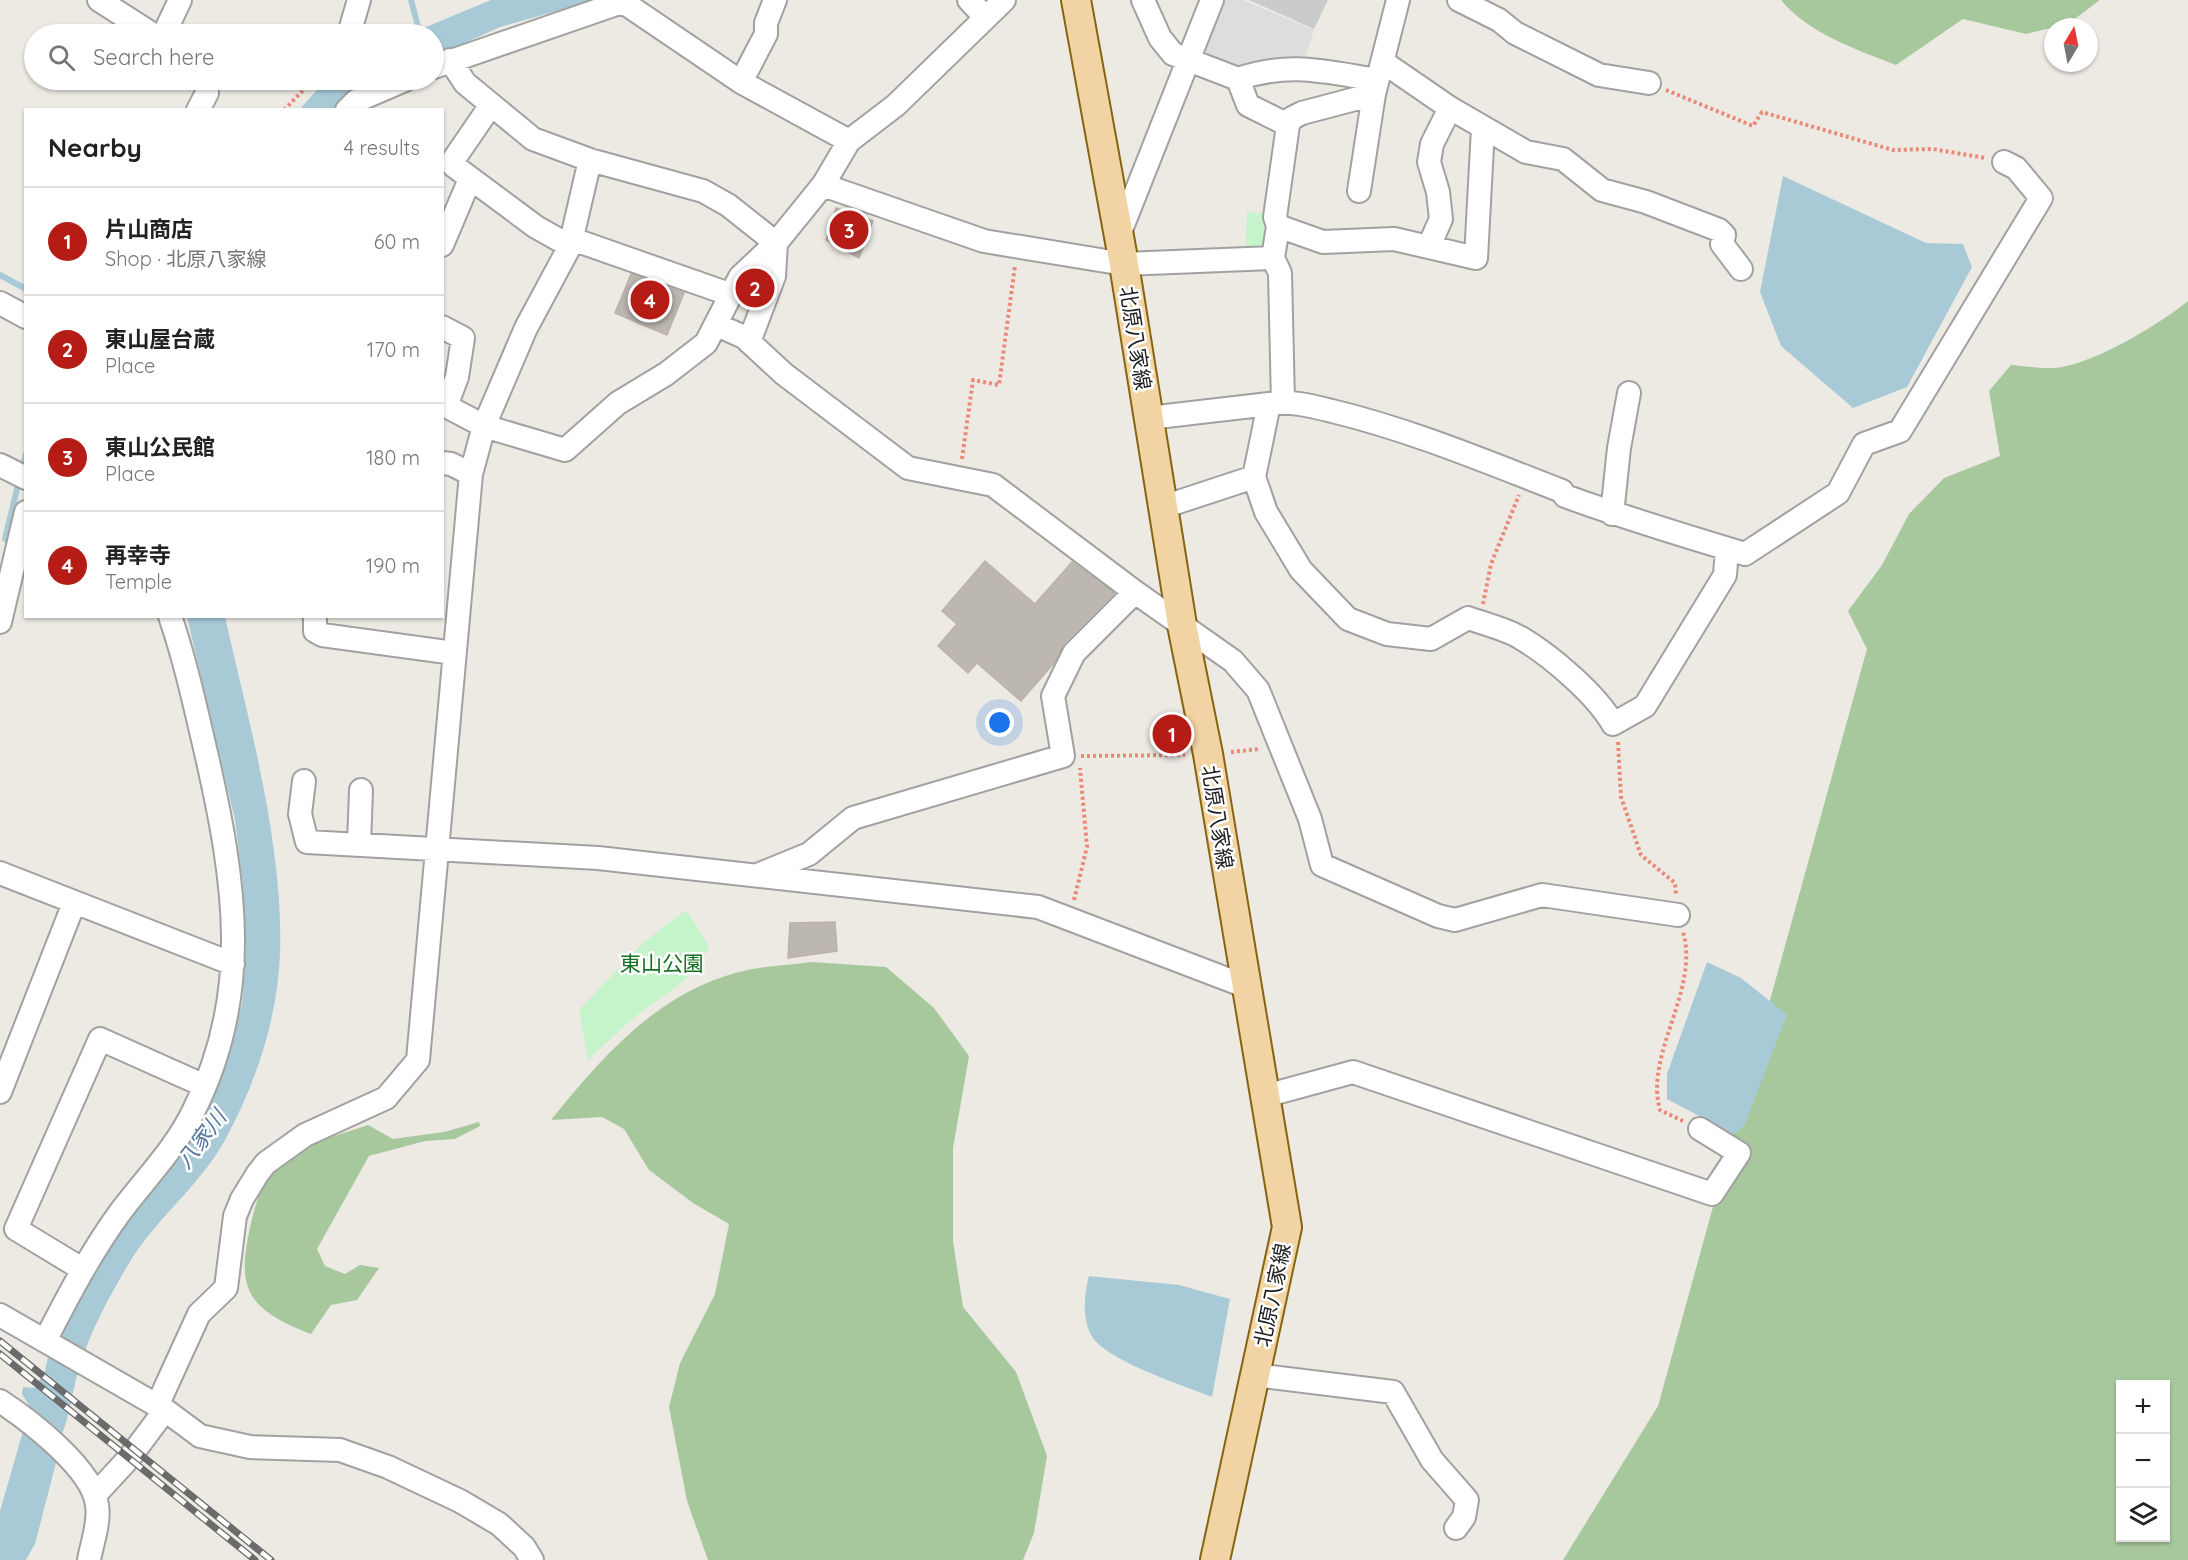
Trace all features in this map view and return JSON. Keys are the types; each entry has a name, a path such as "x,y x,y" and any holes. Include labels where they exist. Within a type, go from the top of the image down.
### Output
{"main road":[{"name":"北原八家線","path":"1076,0 1124,264 1182,625 1208,754 1287,1227 1215,1560"}],"street":[{"path":"99,0 136,24"},
{"path":"169,24 180,0"},
{"path":"352,24 359,0"},
{"path":"741,82 766,34 766,23 775,0"},
{"path":"969,0 985,16"},
{"path":"444,328 463,338 457,377 446,406 484,426 565,450 618,404 666,374 706,343 717,325 729,294 740,277 776,243 823,185 849,141 896,105 1004,0"},
{"path":"1143,0 1160,38 1173,54 1238,79 1279,68 1297,68 1378,79 1450,108 1526,152 1563,159 1602,190 1646,202 1719,230 1724,235 1722,244 1741,269"},
{"path":"1119,235 1212,0"},
{"path":"1359,191 1378,79 1398,0"},
{"path":"1459,0 1499,20 1515,33 1599,75 1649,83"},
{"path":"444,62 621,1 741,82 849,141"},
{"path":"444,65 533,139 590,160 703,190 728,205 776,243"},
{"path":"1238,79 1248,105 1288,125"},
{"path":"1378,79 1302,112 1292,118 1288,125 1275,217 1278,226 1273,258 1280,273 1276,403 1254,477 1266,512 1301,570 1348,619 1387,634 1431,639 1468,618 1520,637 1563,670 1608,714 1613,724 1645,706 1725,575 1727,549"},
{"path":"199,108 207,90"},
{"path":"349,108 356,101 382,90"},
{"path":"491,105 453,159 454,166 470,179 537,227 571,243 729,294"},
{"path":"1429,246 1441,219 1438,192 1429,162 1432,144 1450,108"},
{"path":"1278,226 1323,242 1394,239 1476,258 1483,128"},
{"path":"95,1495 130,1456 161,1408 200,1314 226,1288 235,1216 242,1199 258,1173 266,1163 305,1135 386,1098 418,1060 435,847 471,474 484,426 525,327 571,243 590,160"},
{"path":"1149,418 1276,403 1380,423 1526,477 1612,514 1745,554 1838,493 1864,444 1900,432 2041,198 2016,168 2004,162"},
{"path":"444,240 470,179"},
{"path":"823,185 984,241 1018,247 1124,264 1273,258"},
{"path":"749,342 774,276 776,243"},
{"path":"0,303 24,316"},
{"path":"717,325 749,342 784,374 908,468 993,484 1135,591 1233,661 1258,690 1310,819 1322,865 1438,916 1455,920 1542,895 1678,915"},
{"path":"1612,514 1619,448 1629,393"},
{"path":"444,463 451,464 471,474"},
{"path":"0,465 24,477"},
{"path":"1163,507 1254,477"},
{"path":"0,622 24,520"},
{"path":"756,876 810,854 854,818 1071,756 1053,696 1074,653 1135,591"},
{"path":"45,1341 82,1269 121,1212 162,1161 193,1113 224,1035 233,964 235,926 232,890 216,799 184,657 171,618"},
{"path":"315,618 315,631 322,635 454,653"},
{"path":"304,782 300,814 307,842 435,847 598,858 1038,907 1245,986"},
{"path":"359,844 361,790"},
{"path":"0,873 233,964"},
{"path":"0,1092 74,903"},
{"path":"82,1269 16,1229 100,1039 205,1086"},
{"path":"1265,1096 1353,1072 1712,1194 1739,1153 1700,1129"},
{"path":"0,1316 161,1408 200,1436 223,1443 250,1447 340,1450 388,1467 460,1501 499,1524 524,1547 532,1560"},
{"path":"1255,1375 1393,1392 1432,1460 1467,1500 1464,1517 1456,1528"},
{"path":"9,1407 61,1451 90,1484 95,1495 97,1517 89,1560"}],"path":[{"path":"1649,83 1753,126 1762,112 1893,150 1933,149 2004,162"},
{"path":"286,108 303,90"},
{"path":"959,478 973,380 999,385 1018,247"},
{"path":"1479,622 1491,564 1526,477"},
{"path":"1613,724 1619,745 1621,797 1641,855 1675,883 1678,915 1687,945 1688,969 1665,1043 1656,1097 1660,1110 1700,1129"},
{"path":"1069,919 1087,846 1071,756 1208,754 1280,746"}],"shaded area":[{"path":"1218,0 1243,0 1314,30 1303,65 1238,75 1198,59"},
{"path":"1249,0 1328,0 1314,29"}],"green space":[{"path":"1781,0 2100,0 2076,18 2044,18 2044,30 2026,34 1963,19 1896,65 1834,39 1792,12"},
{"path":"1247,212 1269,214 1271,248 1254,254 1246,244"},
{"path":"2188,301 2188,1560 1563,1560 1658,1406 1867,649 1848,611 1882,565 1909,514 1944,478 2000,456 1989,391 2011,365 2062,367 2094,357 2145,331"},
{"name":"東山公園","path":"686,910 709,946 702,959 684,980 629,1022 588,1060 579,1010 644,942"},
{"path":"812,962 886,967 934,1008 969,1056 953,1148 953,1241 963,1307 1016,1372 1047,1456 1034,1533 1023,1560 708,1560 687,1501 669,1407 680,1363 715,1294 729,1224 693,1203 649,1170 624,1129 602,1117 551,1120 590,1073 633,1030 682,995 709,982 739,972"},
{"path":"479,1122 480,1126 455,1139 425,1141 369,1156 317,1249 325,1266 345,1274 360,1265 379,1268 357,1300 331,1305 311,1334 270,1314 257,1303 249,1291 245,1276 245,1259 253,1215 262,1188 276,1165 308,1146 368,1125 393,1139 444,1132"}],"water":[{"path":"491,0 595,0 500,27 444,52 444,24 433,24"},
{"path":"317,90 367,90 337,108 301,108"},
{"path":"1783,176 1926,243 1963,244 1972,267 1907,387 1853,408 1781,346 1760,292"},
{"name":"八家川","path":"187,618 225,618 254,742 271,828 280,914 280,955 274,1003 255,1074 225,1140 203,1173 139,1249 93,1331 78,1372 66,1423 53,1453 57,1459 35,1544 26,1560 0,1560 0,1511 30,1407 22,1394 23,1387 35,1388 45,1371 48,1357 124,1218 202,1116 220,1078 242,1004 246,952 243,885 235,820"},
{"path":"1707,962 1741,978 1787,1015 1744,1126 1733,1134 1667,1099 1667,1074"},
{"path":"1089,1276 1179,1285 1230,1299 1212,1397 1128,1363 1099,1344 1091,1335 1086,1321 1085,1298"}],"building":[{"path":"836,208 873,221 859,258 826,240"},
{"path":"631,274 684,293 667,335 615,313"},
{"path":"985,561 1035,604 1072,562 1114,593 1064,643 1054,663 1021,701 977,663 968,673 938,646 957,624 942,611"},
{"path":"1185,722 1189,744 1157,745 1156,724"},
{"path":"835,922 837,951 788,958 790,923"}],"waterway":[{"path":"411,0 417,24"},
{"path":"0,275 24,288"},
{"path":"22,471 24,462"},
{"path":"14,541 5,539 19,481"}],"railway":[{"path":"0,1341 271,1560"},
{"path":"0,1354 255,1560"}],"place":[{"name":"東山公民館","path":"849,230"},
{"name":"東山屋台蔵","path":"755,288"},
{"name":"再幸寺","path":"650,300"},
{"name":"片山商店","path":"1172,734"}]}
